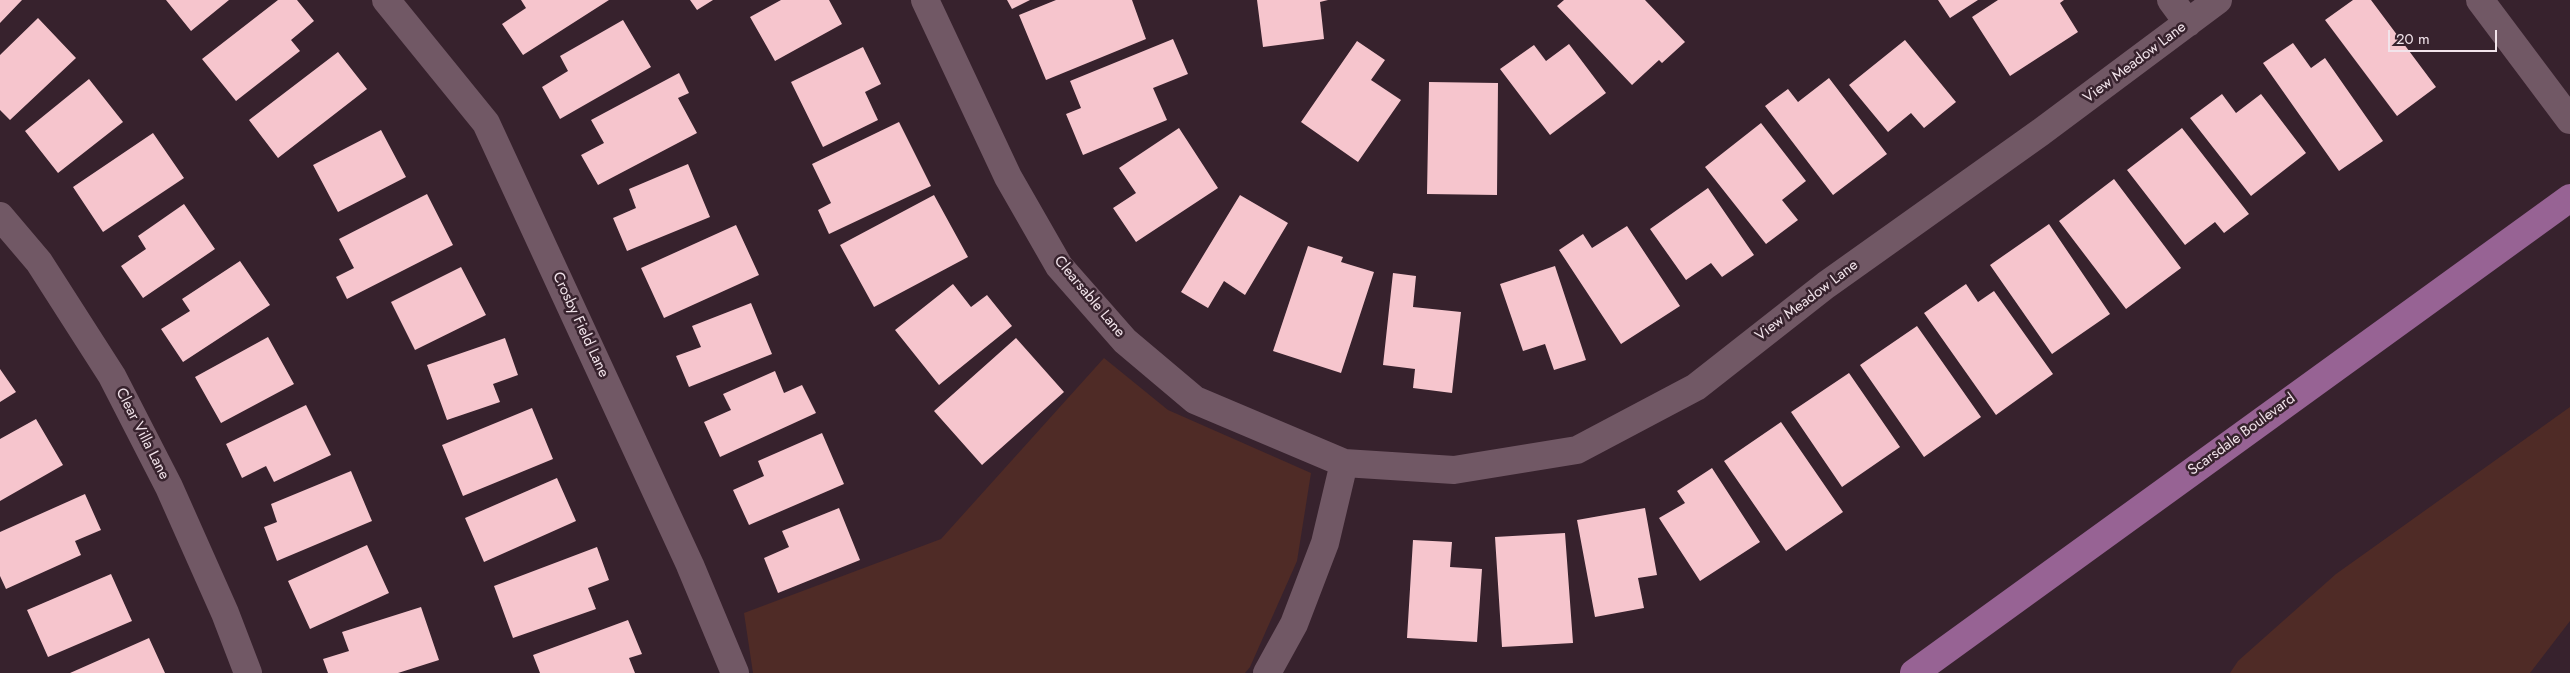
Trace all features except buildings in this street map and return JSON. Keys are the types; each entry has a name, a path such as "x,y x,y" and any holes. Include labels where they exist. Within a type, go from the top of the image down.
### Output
{"main road":[{"name":"Scarsdale Boulevard","path":"1914,673 2570,198"}],"street":[{"name":"Crosby Field Lane","path":"386,0 486,123 690,564 734,673"},
{"name":"Clearsable Lane","path":"925,0 1008,177 1059,266 1125,341 1195,400 1344,463"},
{"path":"2171,0 2188,23"},
{"name":"View Meadow Lane","path":"1344,463 1454,470 1577,450 1696,387 1826,285 2041,132 2218,0"},
{"path":"2480,0 2570,120"},
{"name":"Clear Villa Lane","path":"0,216 39,262 112,376 169,488 225,613 248,673"},
{"path":"1267,673 1294,624 1325,543 1344,463"}],"shaded area":[{"path":"1104,358 1168,410 1311,473 1297,561 1250,667 1245,673 753,673 744,613 941,539"},
{"path":"2570,407 2570,621 2530,673 2230,673 2238,661 2336,574"}]}
